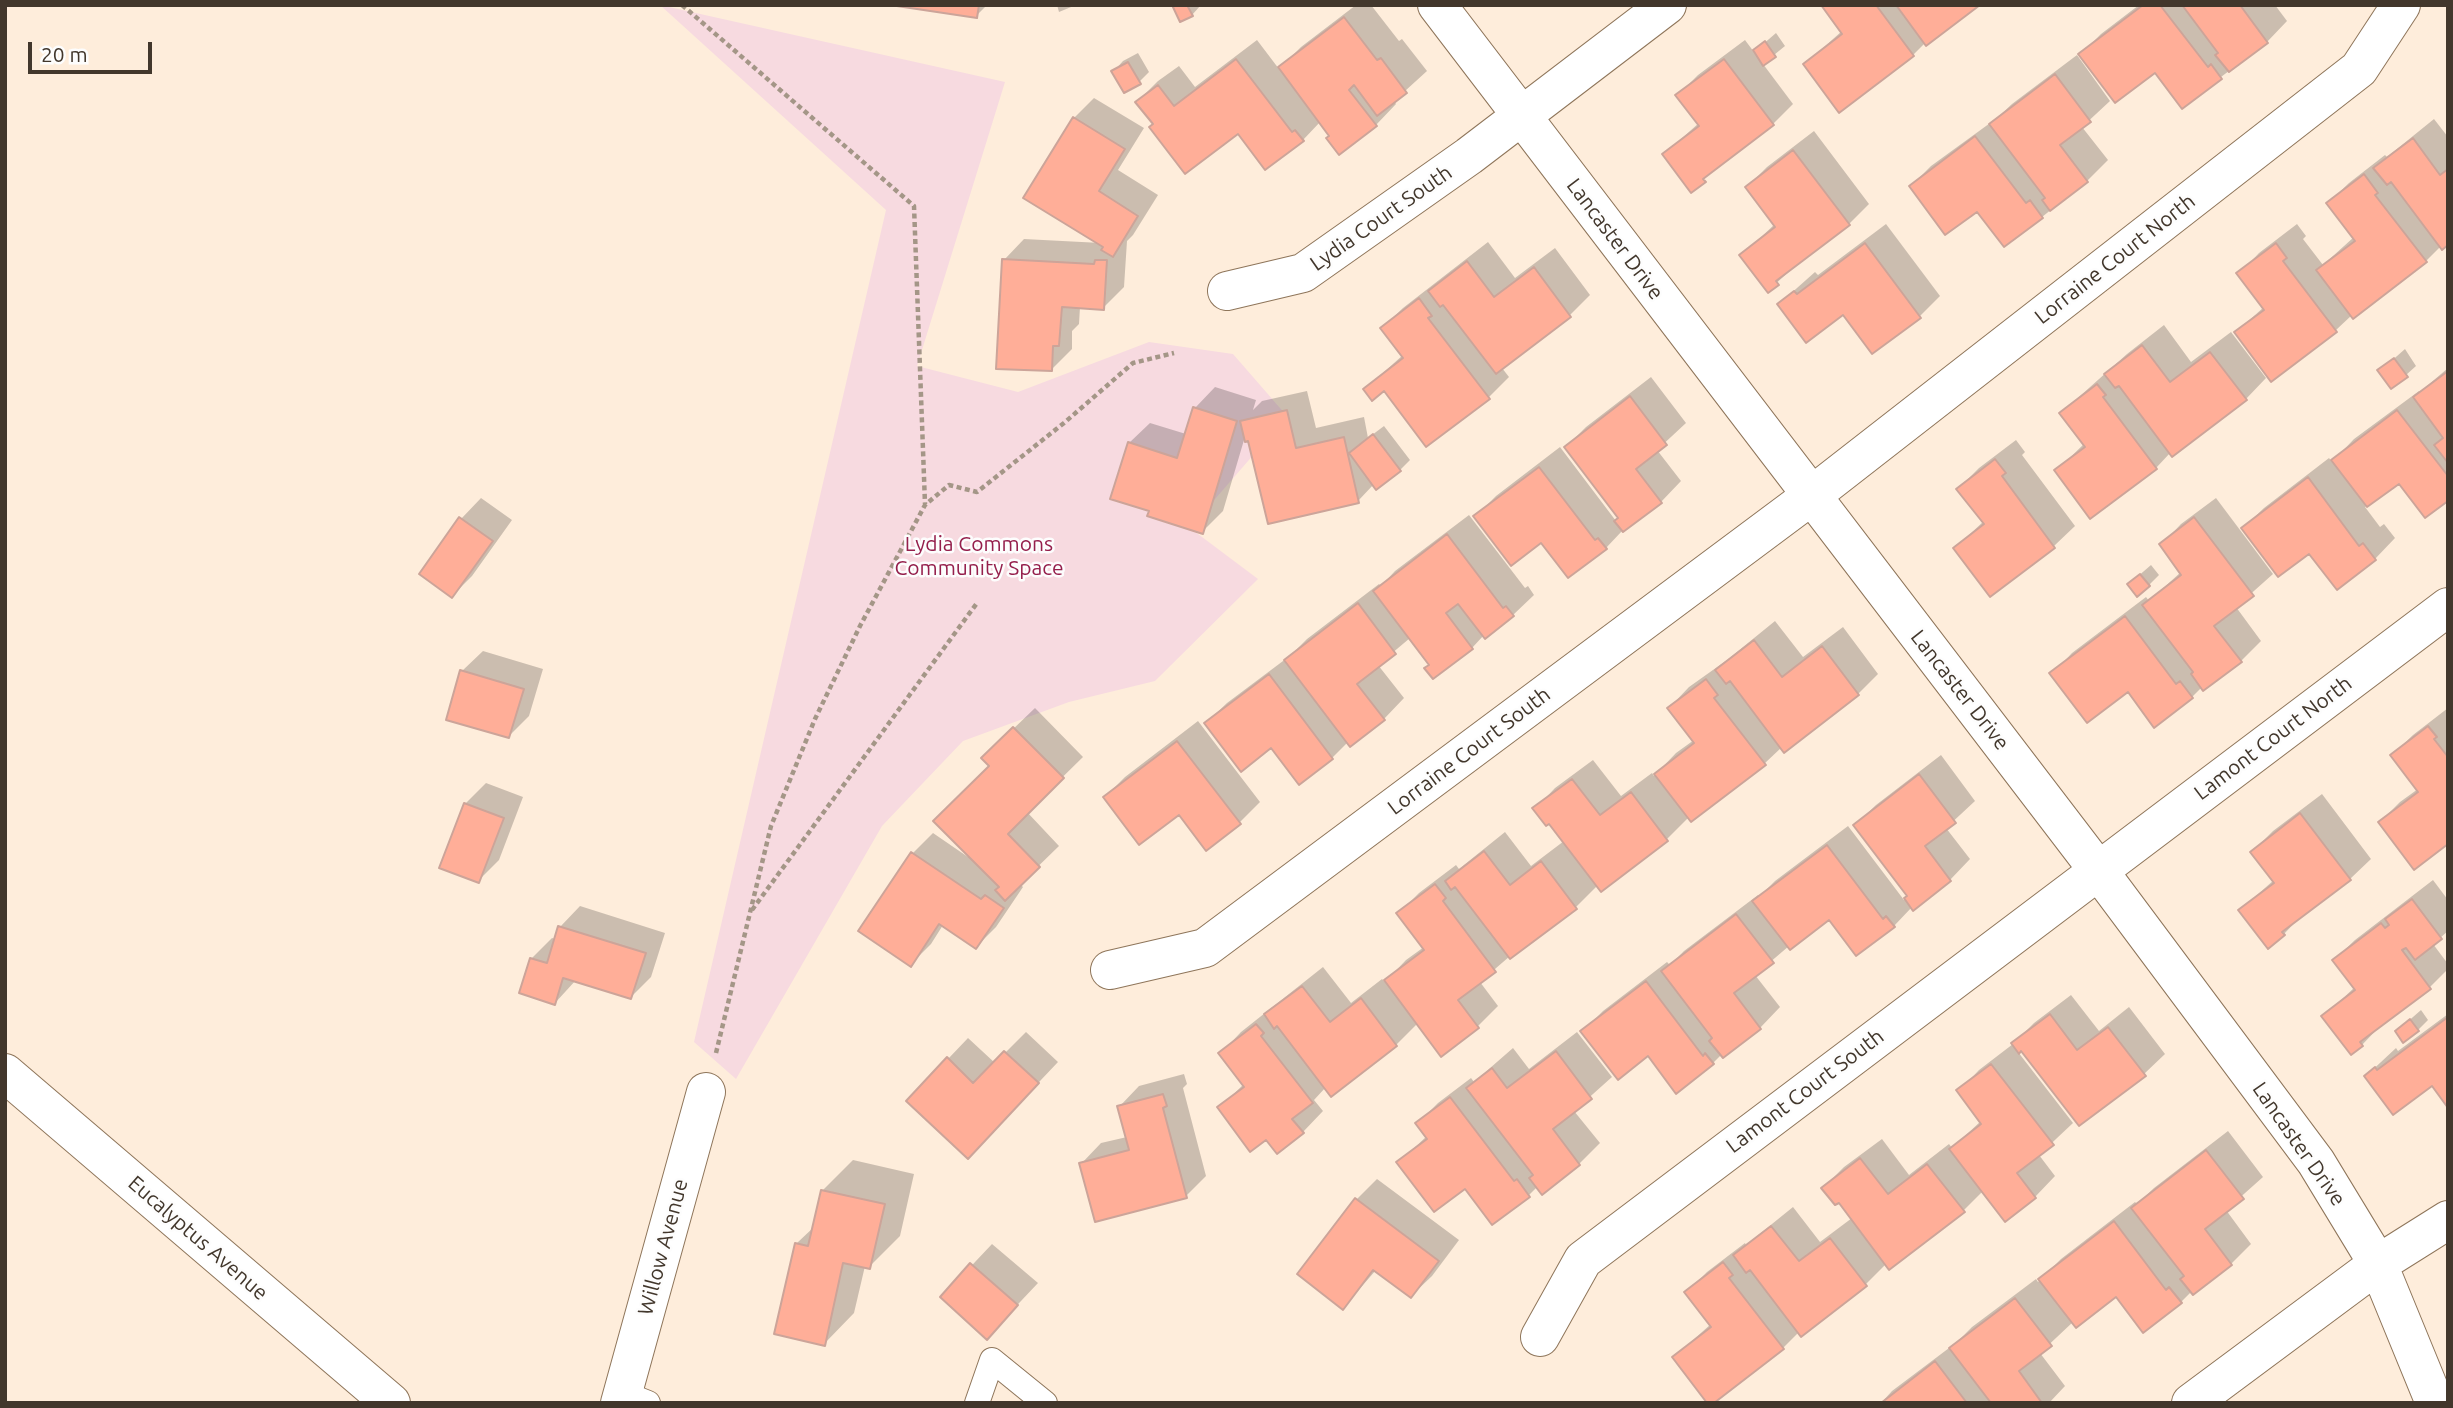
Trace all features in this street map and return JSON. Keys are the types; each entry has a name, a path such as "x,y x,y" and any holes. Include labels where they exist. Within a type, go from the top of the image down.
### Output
{"street":[{"name":"Lancaster Drive","path":"1437,5 2098,870 2316,1162 2378,1264 2435,1403"},
{"name":"Lydia Court South","path":"1227,291 1303,272 1469,156 1667,5"},
{"name":"Lorraine Court North","path":"1811,496 2360,69 2401,5"},
{"name":"Lorraine Court South","path":"1111,970 1205,948 1811,496"},
{"name":"Lamont Court North","path":"2098,870 2448,607"},
{"name":"Lamont Court South","path":"1540,1337 1583,1260 2098,870"},
{"name":"Eucalyptus Avenue","path":"5,1073 391,1403"},
{"name":"Willow Avenue","path":"630,1400 706,1091"},
{"path":"2191,1403 2378,1264 2448,1220"}],"lane":[{"path":"977,1403 992,1360 1045,1403"}],"path":[{"path":"682,5 914,206 925,505"},
{"path":"706,1091 771,826 815,719 860,626 925,505 949,485 976,492 1064,423 1133,363 1174,353"},
{"path":"750,914 832,798 977,603"}],"green space":[{"name":"Lydia Commons Community Space","path":"660,5 1005,82 917,366 1018,392 1149,342 1233,354 1287,416 1190,528 1258,579 1155,681 1069,702 963,741 882,826 736,1079 694,1042 886,210"}],"building":[{"path":"890,5 979,5 977,18"},
{"path":"1172,5 1187,5 1193,16 1180,22"},
{"path":"1821,5 1876,5 1914,56 1839,113 1803,64 1842,34"},
{"path":"1896,5 1980,5 1926,46"},
{"path":"2143,5 2160,5 2208,67 2211,64 2222,79 2182,109 2155,73 2115,103 2078,54"},
{"path":"2182,5 2240,5 2268,43 2229,72"},
{"path":"1344,17 1377,60 1381,58 1407,93 1377,116 1354,85 1349,90 1377,126 1339,155 1326,138 1329,136 1278,67"},
{"path":"1765,41 1776,57 1763,66 1753,50"},
{"path":"1236,59 1292,132 1295,130 1304,141 1265,170 1238,134 1185,174 1149,127 1153,124 1135,102 1158,85 1174,106"},
{"path":"1724,59 1774,125 1703,179 1706,182 1691,193 1662,154 1699,126 1675,95"},
{"path":"1128,62 1141,84 1124,93 1111,71"},
{"path":"2055,74 2091,122 2060,145 2088,182 2050,211 2042,200 2045,198 1989,124"},
{"path":"1073,117 1125,149 1099,191 1138,216 1113,257 1101,250 1103,247 1023,198"},
{"path":"1975,136 2026,203 2030,200 2043,218 2004,247 1977,212 1945,235 1909,186"},
{"path":"2413,138 2440,175 2448,169 2448,245 2442,250 2391,182 2387,185 2373,168"},
{"path":"1793,150 1850,225 1776,281 1779,285 1768,293 1739,255 1775,227 1745,187"},
{"path":"2364,174 2378,193 2375,195 2427,262 2353,319 2316,270 2355,241 2326,203"},
{"path":"1865,243 1921,318 1872,354 1843,315 1806,343 1777,304 1794,291 1797,294"},
{"path":"2276,243 2287,258 2283,261 2337,332 2271,382 2234,332 2264,310 2236,273"},
{"path":"1002,259 1094,264 1095,260 1107,260 1104,310 1062,307 1059,346 1053,346 1052,371 996,369"},
{"path":"1467,261 1494,297 1534,267 1571,317 1496,374 1443,305 1440,307 1428,291"},
{"path":"1419,298 1432,316 1428,318 1490,399 1426,447 1384,391 1372,401 1363,389 1403,358 1380,328"},
{"path":"2142,345 2170,382 2210,352 2247,400 2172,457 2119,386 2115,388 2104,374"},
{"path":"2394,358 2408,377 2391,389 2377,370"},
{"path":"2448,371 2448,463 2434,445 2443,438 2413,397"},
{"path":"2097,384 2106,395 2103,397 2157,469 2090,519 2054,470 2085,447 2059,413"},
{"path":"1630,396 1667,445 1636,469 1662,503 1623,532 1614,521 1618,518 1564,447"},
{"path":"1193,407 1237,421 1203,534 1147,516 1149,511 1110,499 1128,442 1177,458"},
{"path":"1287,410 1296,448 1344,437 1359,503 1268,524 1248,441 1245,442 1240,421"},
{"path":"2397,410 2448,476 2448,501 2425,518 2399,484 2367,507 2331,460"},
{"path":"1373,434 1401,471 1376,490 1349,453"},
{"path":"1995,459 2006,473 2002,476 2055,548 1990,597 1953,548 1984,524 1956,489"},
{"path":"1539,467 1595,540 1598,538 1607,549 1568,578 1541,543 1511,566 1473,516"},
{"path":"2308,477 2359,546 2363,543 2376,560 2337,590 2309,554 2278,577 2241,528"},
{"path":"459,517 493,541 452,598 419,574"},
{"path":"2194,517 2254,596 2214,626 2242,662 2203,691 2191,674 2193,672 2142,605 2181,575 2159,544"},
{"path":"1447,534 1503,608 1506,606 1514,616 1485,639 1458,604 1446,613 1473,649 1433,679 1424,668 1429,665 1373,591"},
{"path":"2140,574 2150,586 2137,597 2127,584"},
{"path":"1358,603 1396,654 1357,684 1385,720 1350,747 1284,660"},
{"path":"2125,616 2176,684 2180,681 2193,698 2154,728 2128,692 2087,723 2049,673"},
{"path":"1754,640 1782,677 1822,646 1859,695 1784,753 1730,681 1726,684 1715,670"},
{"path":"460,670 524,689 509,738 446,720"},
{"path":"1269,674 1333,759 1299,785 1271,748 1241,772 1204,723"},
{"path":"1706,679 1718,695 1714,698 1766,765 1691,822 1654,774 1694,743 1667,708"},
{"path":"2428,726 2448,757 2448,844 2414,870 2378,822 2418,792 2390,755"},
{"path":"1013,727 1064,778 1008,834 1040,867 1005,901 995,890 999,887 933,821 989,766 981,758"},
{"path":"1177,741 1241,824 1206,851 1179,815 1139,845 1103,797"},
{"path":"1919,774 1956,823 1925,846 1951,881 1913,911 1904,898 1907,896 1853,825"},
{"path":"1572,779 1600,815 1631,792 1668,841 1601,892 1549,824 1546,826 1532,808"},
{"path":"464,803 504,818 479,883 439,868"},
{"path":"2300,813 2351,880 2282,932 2285,935 2268,949 2238,910 2274,883 2250,852"},
{"path":"1827,845 1883,919 1886,916 1895,927 1856,956 1829,920 1790,950 1752,901"},
{"path":"1484,851 1510,885 1541,861 1577,909 1510,959 1455,887 1451,890 1445,881"},
{"path":"911,852 981,899 985,895 1004,908 976,949 939,924 911,967 858,931"},
{"path":"1435,884 1446,898 1443,901 1496,972 1458,1000 1479,1028 1441,1057 1384,980 1424,950 1396,913"},
{"path":"2412,899 2442,939 2415,960 2406,948 2402,950 2431,989 2360,1042 2363,1046 2351,1055 2321,1016 2355,990 2332,960 2381,923 2385,928 2389,925 2385,919"},
{"path":"1736,914 1774,963 1734,993 1761,1029 1723,1058 1709,1041 1712,1038 1661,971"},
{"path":"558,926 646,953 631,999 563,978 555,1005 519,993 530,958 547,963"},
{"path":"1646,981 1703,1056 1705,1053 1714,1064 1676,1094 1648,1056 1618,1080 1580,1031"},
{"path":"1302,986 1330,1022 1361,998 1397,1046 1331,1097 1277,1026 1274,1029 1264,1014"},
{"path":"2050,1014 2077,1050 2108,1027 2146,1076 2079,1126 2021,1051 2019,1054 2011,1043"},
{"path":"2448,1017 2448,1108 2432,1086 2393,1115 2364,1076 2375,1067 2377,1070"},
{"path":"2410,1019 2419,1031 2403,1043 2395,1031"},
{"path":"1256,1024 1264,1033 1261,1036 1313,1103 1292,1119 1304,1133 1277,1154 1266,1140 1250,1152 1217,1107 1244,1087 1218,1053"},
{"path":"1004,1051 1039,1083 968,1159 906,1101 947,1057 973,1083"},
{"path":"1556,1051 1592,1099 1553,1129 1580,1165 1542,1195 1529,1178 1533,1175 1466,1088 1492,1068 1507,1088"},
{"path":"1991,1064 2054,1145 2017,1173 2036,1198 2005,1222 1949,1149 1981,1124 1956,1090"},
{"path":"1163,1094 1167,1106 1163,1108 1187,1198 1095,1222 1079,1163 1129,1150 1117,1106"},
{"path":"1450,1097 1514,1181 1517,1179 1530,1197 1492,1225 1465,1189 1434,1212 1396,1162 1427,1139 1415,1123"},
{"path":"2206,1150 2244,1199 2205,1229 2232,1265 2193,1295 2180,1279 2184,1276 2131,1208"},
{"path":"1860,1158 1888,1194 1927,1164 1965,1212 1889,1270 1839,1203 1835,1205 1821,1188"},
{"path":"821,1190 885,1204 870,1269 843,1263 825,1346 774,1334 795,1243 808,1246"},
{"path":"1355,1198 1439,1261 1411,1298 1373,1270 1343,1310 1297,1274"},
{"path":"2114,1221 2166,1290 2169,1287 2182,1303 2143,1333 2116,1297 2076,1328 2038,1279"},
{"path":"1771,1226 1799,1261 1830,1238 1867,1286 1801,1337 1750,1270 1746,1273 1733,1255"},
{"path":"1723,1262 1733,1275 1729,1278 1784,1349 1714,1403 1707,1403 1672,1357 1711,1327 1684,1292"},
{"path":"970,1263 1018,1305 987,1340 940,1297"},
{"path":"2015,1298 2052,1346 2019,1371 2042,1403 1991,1403 1949,1348"},
{"path":"1935,1361 1967,1403 1881,1403"}]}
